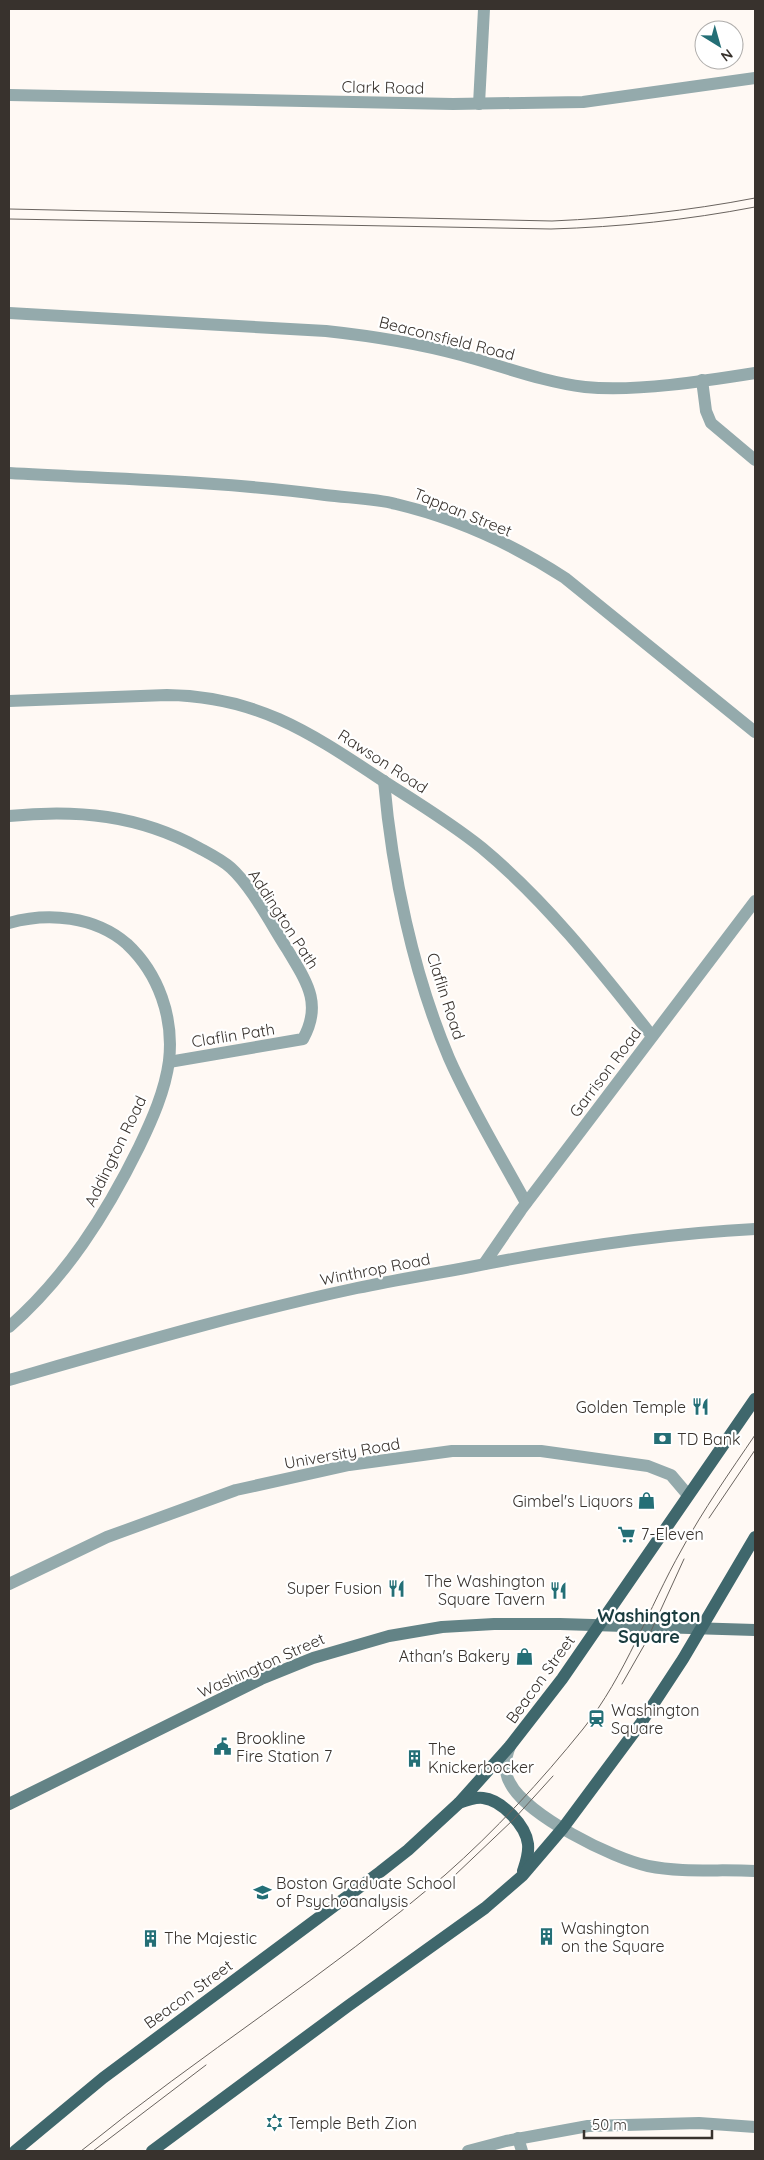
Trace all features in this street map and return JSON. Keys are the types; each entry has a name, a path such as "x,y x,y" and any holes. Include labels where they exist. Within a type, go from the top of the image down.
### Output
{"main road":[{"name":"Beacon Street","path":"15,2151 103,2078 380,1872 408,1850 459,1803 510,1746 562,1679 755,1399"},
{"path":"152,2151 348,2006 492,1903 522,1876 563,1828 641,1723 683,1659 755,1537"},
{"name":"Washington Street","path":"9,1804 261,1679 338,1649 388,1636 442,1627 494,1624 755,1630"},
{"path":"459,1803 476,1798 492,1801 520,1825 528,1842 527,1859 522,1876"}],"street":[{"path":"479,104 484,9"},
{"name":"Clark Road","path":"9,95 479,104 583,102 755,78"},
{"name":"Beaconsfield Road","path":"9,312 326,331 372,336 442,350 543,378 587,387 618,388 702,380 755,372"},
{"path":"702,380 709,421 755,460"},
{"name":"Tappan Street","path":"9,473 273,487 394,503 431,514 497,541 545,565 564,578 755,732"},
{"name":"Rawson Road","path":"9,701 190,695 219,700 265,712 336,748 384,782 453,826 497,862 599,968 652,1036"},
{"name":"Claflin Road","path":"384,782 390,838 398,882 408,929 435,1023 468,1098 526,1203"},
{"name":"Addington Path","path":"9,816 43,813 86,814 126,820 178,837 228,866 237,874 269,921 310,990 313,1001 312,1019 303,1040"},
{"name":"Garrison Road","path":"484,1264 526,1203 755,901"},
{"name":"Addington Road","path":"9,923 36,917 75,920 103,928 124,942 148,968 160,992 167,1019 169,1062 160,1097 150,1123 102,1216 47,1290 9,1327"},
{"name":"Claflin Path","path":"169,1062 303,1040"},
{"name":"Winthrop Road","path":"9,1380 241,1315 357,1288 633,1239 685,1233 755,1229"},
{"name":"University Road","path":"9,1584 108,1537 236,1490 349,1465 452,1451 541,1451 648,1466 671,1475 688,1495"},
{"path":"510,1746 506,1756 506,1773 514,1791 528,1804 563,1828 607,1852 649,1866 680,1870 755,1871"},
{"path":"468,2151 518,2138 588,2126 698,2123 755,2127"},
{"path":"518,2138 522,2151"}],"tram line":[{"path":"9,209 552,221 654,213 705,207 755,198"},
{"path":"9,219 551,229 653,222 755,207"},
{"path":"81,2151 171,2081 310,1981 401,1911 464,1858 517,1805 583,1729 612,1687 690,1534 755,1435"},
{"path":"709,1518 755,1450"},
{"path":"622,1684 646,1642 684,1559"},
{"path":"453,1877 514,1819 553,1776"},
{"path":"93,2151 206,2065"}],"place":[{"name":"Golden Temple","path":"700,1407"},
{"name":"TD Bank","path":"663,1439"},
{"name":"Gimbel's Liquors","path":"647,1501"},
{"name":"7-Eleven","path":"627,1534"},
{"name":"Super Fusion","path":"396,1588"},
{"name":"The Washington Square Tavern","path":"559,1590"},
{"name":"Athan's Bakery","path":"524,1656"},
{"name":"Washington Square","path":"597,1719"},
{"name":"Brookline Fire Station 7","path":"222,1747"},
{"name":"The Knickerbocker","path":"414,1758"},
{"name":"Boston Graduate School of Psychoanalysis","path":"262,1892"},
{"name":"Washington on the Square","path":"547,1937"},
{"name":"The Majestic","path":"150,1938"},
{"name":"Temple Beth Zion","path":"274,2123"}],"district":[{"name":"Washington Square","path":"649,1625"}]}
